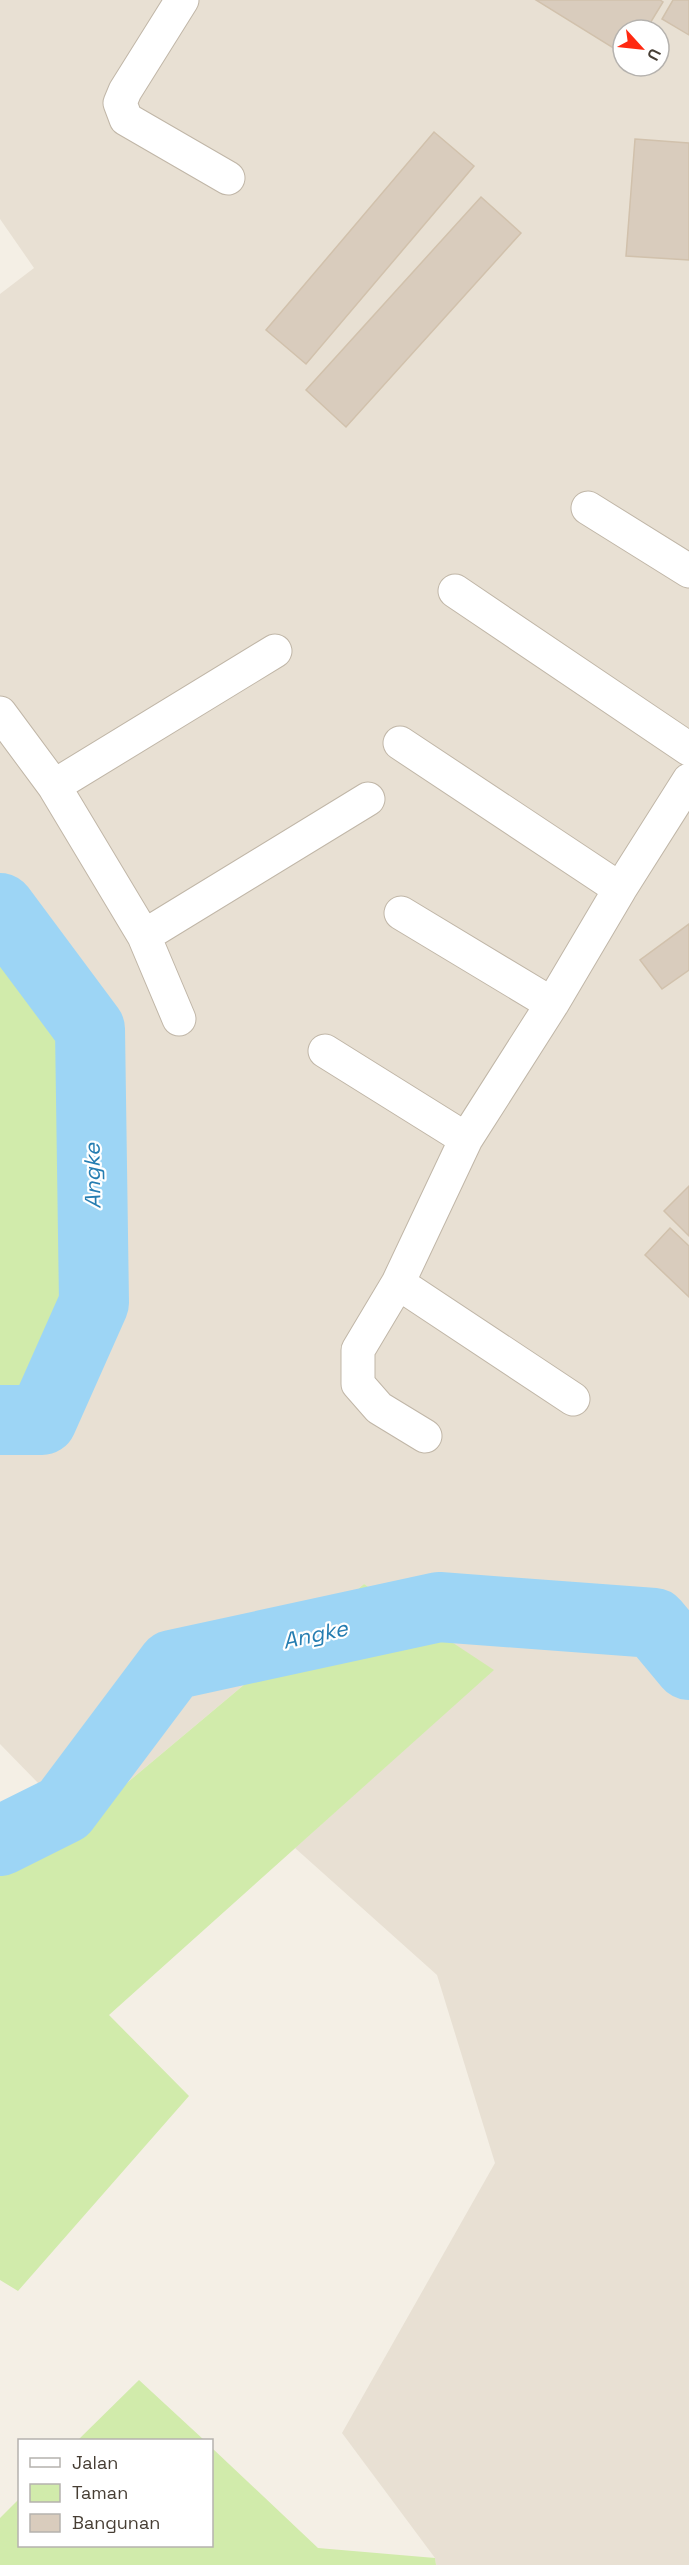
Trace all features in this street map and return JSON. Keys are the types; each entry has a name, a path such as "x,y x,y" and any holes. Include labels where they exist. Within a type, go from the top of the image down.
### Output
{"street":[{"path":"182,0 125,91 120,103 126,119 228,178"},
{"path":"588,508 689,572"},
{"path":"455,591 689,749"},
{"path":"54,786 275,651"},
{"path":"0,713 54,786 144,936 179,1019"},
{"path":"400,743 620,889"},
{"path":"425,1436 379,1408 358,1384 358,1350 398,1283 466,1139 552,1004 620,889 689,780"},
{"path":"144,936 368,799"},
{"path":"401,913 552,1004"},
{"path":"326,1051 466,1139"},
{"path":"398,1283 573,1399"}],"shaded area":[{"path":"0,0 689,0 689,2565 436,2565 435,2558 342,2433 495,2163 437,1975 295,1848 493,1670 364,1584 78,1824 0,1744 0,1414 49,1404 85,1064 0,903 0,294 34,268 0,219"}],"green space":[{"path":"0,903 85,1064 89,1270 49,1404 0,1414"},
{"path":"364,1584 494,1670 109,2015 189,2096 18,2291 0,2280 0,1857 78,1824"},
{"path":"139,2380 203,2439 79,2439"},
{"path":"213,2449 318,2548 435,2558 436,2565 0,2565 0,2518 18,2500 18,2547 213,2547"}],"building":[{"path":"536,0 660,0 663,2 653,18 611,18 611,47"},
{"path":"673,0 689,0 689,35 671,24 671,18 663,18"},
{"path":"434,132 474,166 306,364 266,330"},
{"path":"635,139 689,143 689,260 626,256"},
{"path":"481,197 521,233 346,427 306,390"},
{"path":"689,924 689,970 662,989 640,960"},
{"path":"689,1186 689,1236 664,1211"},
{"path":"670,1228 689,1246 689,1297 645,1255"}],"waterway":[{"name":"Angke","path":"0,908 90,1029 94,1303 42,1420 0,1420"},
{"name":"Angke","path":"0,1841 64,1809 172,1665 439,1607 654,1623 689,1665"}]}
